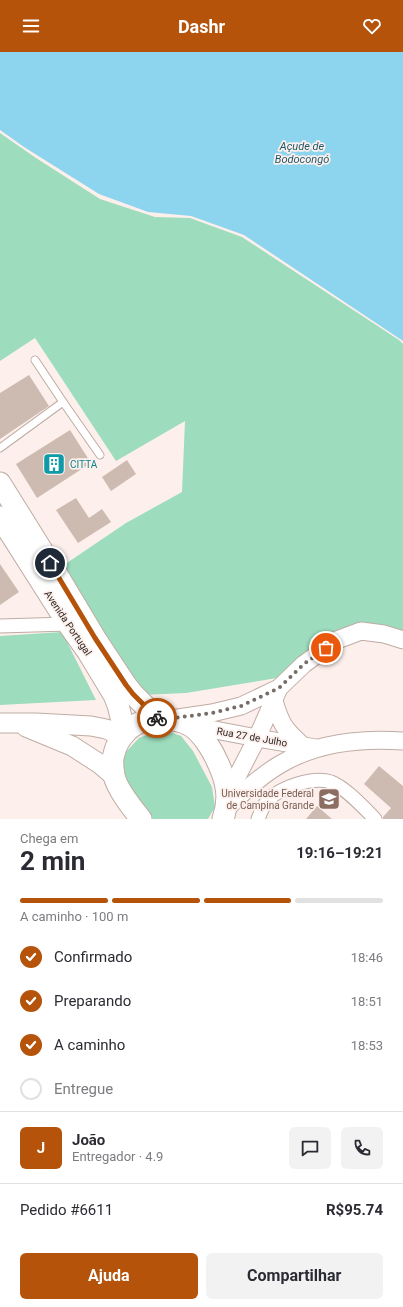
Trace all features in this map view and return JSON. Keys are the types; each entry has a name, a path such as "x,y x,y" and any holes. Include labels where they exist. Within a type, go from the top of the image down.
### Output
{"main road":[{"name":"Avenida Portugal","path":"0,483 54,570 91,645 118,687 133,694 164,720"},
{"name":"Avenida Portugal","path":"0,517 68,624 91,645"},
{"name":"Avenida Portugal","path":"118,687 118,705 124,735"},
{"path":"114,776 114,754 124,735 132,726 142,721 164,720 189,725 202,737 214,754 224,774 226,807"},
{"path":"8,723 91,726 124,735"},
{"path":"8,723 72,746 100,764 114,776 124,795 141,819"}],"street":[{"path":"0,626 68,624"},
{"path":"226,807 276,694 304,664 337,640 361,631 384,634 403,640"},
{"path":"164,720 212,713 241,706 276,694"},
{"path":"276,694 280,721 286,730 309,747"},
{"name":"Rua 27 de Julho","path":"189,725 309,747 355,742 403,741"},
{"name":"Rua 27 de Julho","path":"226,807 254,782 279,764 309,747"},
{"path":"258,819 266,804 278,793 296,784 321,780 331,782 343,789 375,819"}],"lane":[{"path":"35,360 100,455"},
{"path":"0,448 63,402"}],"green space":[{"path":"0,133 100,199 155,217 190,218 242,237 403,344 403,636 360,627 277,678 186,693 142,695 58,569 126,523 182,492 185,421 116,461 35,338 0,361"},
{"path":"62,632 96,700 0,705 0,636"},
{"path":"162,729 181,736 193,751 212,787 215,807 208,819 153,819 144,813 122,775 124,754 139,738"}],"water":[{"name":"Açude de Bodocongó","path":"0,52 403,52 403,341 244,235 191,216 148,212 99,194 24,147 0,130"}],"building":[{"path":"29,375 49,406 0,439 0,393"},
{"name":"CITTA","path":"70,430 91,463 37,498 16,464"},
{"path":"127,460 136,474 111,491 102,477"},
{"path":"76,498 89,518 102,509 111,522 78,543 56,510"},
{"path":"0,564 19,592 0,605"},
{"path":"379,766 403,786 403,819 383,819 391,808 364,784"},
{"path":"317,806 332,819 306,819"}],"way so far":[{"path":"157,718 159,720 212,713 241,706 279,688 304,664 326,648"}],"place":[{"name":"CITTA","path":"54,464"},
{"name":"Universidade Federal de Campina Grande","path":"329,799"}],"route":[{"path":"50,563 95,638 126,685 140,702 157,718"}]}
